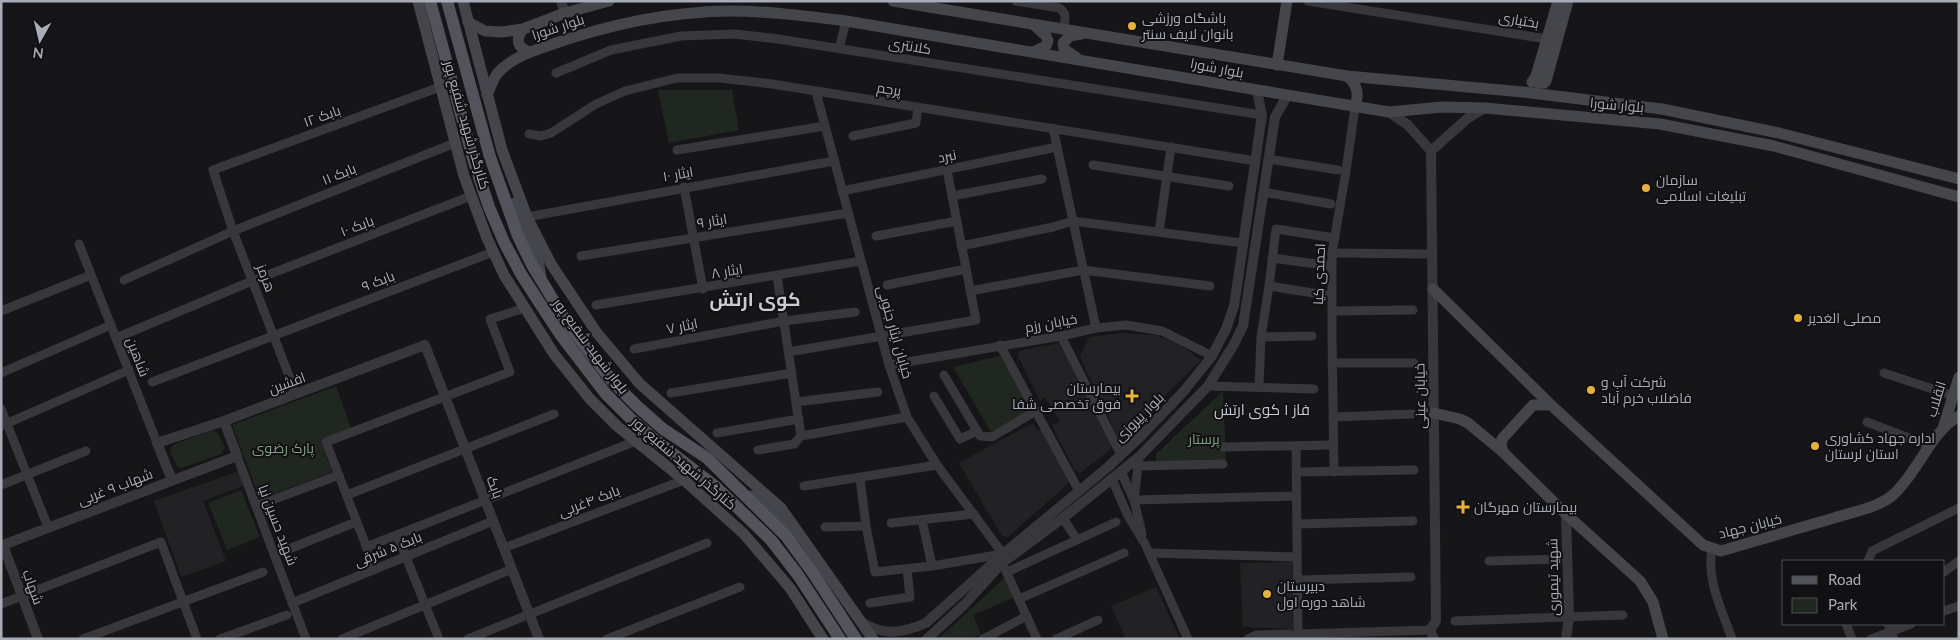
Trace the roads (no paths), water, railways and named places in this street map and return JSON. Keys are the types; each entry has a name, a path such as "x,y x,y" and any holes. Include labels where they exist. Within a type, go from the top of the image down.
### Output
{"main road":[{"name":"کنارگذر شهید شفیع پور","path":"418,1 455,143 471,196 504,275 554,354 590,399 744,534 790,588 823,639"},
{"name":"بلوار شهید شفیع پور","path":"430,1 474,162 504,242 521,274 560,334 606,394 648,434 716,487 771,540 798,574 840,639"},
{"name":"بلوار شهید شفیع پور","path":"447,1 490,158 518,236 569,326 614,382 637,406 663,429 706,458 786,536 813,573 856,639"},
{"path":"463,1 502,150 527,216 551,264 580,309 640,384 781,508 873,639"},
{"name":"بلوار شورا","path":"468,22 486,31 502,32 523,29 565,13 609,1"},
{"name":"بلوار شورا","path":"893,1 1347,76 1523,92 1662,109 1724,120 1959,179"},
{"path":"1277,65 1287,1"},
{"path":"1553,96 1542,76 1547,39 1558,1"},
{"path":"1523,92 1542,76 1568,1"},
{"name":"بلوار شورا","path":"487,95 498,74 529,52 571,37 630,22 685,14 774,12 846,21 1389,112 1442,107 1485,108 1660,124 1720,134 1774,146 1959,196"},
{"path":"1033,52 1046,46 1048,41 1043,32 1034,25"},
{"path":"523,29 518,35 518,42 522,49 529,52"},
{"path":"1080,60 1068,53 1063,43 1070,36 1088,34"},
{"path":"1347,76 1354,82 1357,89 1355,107"},
{"path":"514,183 514,203 538,261 543,283"},
{"name":"خیابان جهاد","path":"1433,289 1551,404 1703,545 1721,552 1868,508 1892,496 1911,476 1942,430"},
{"name":"انقلاب","path":"1942,430 1959,377"},
{"path":"1503,452 1502,439 1533,405 1551,404"},
{"path":"1434,413 1460,419 1468,423 1503,452 1566,514 1640,581 1653,602 1663,639"},
{"path":"1942,430 1951,420 1959,416"},
{"path":"723,474 775,514 809,558 830,576"},
{"path":"771,540 805,599 817,628"}],"street":[{"path":"561,1 565,13"},
{"path":"1016,1 1063,10 1066,15 1063,30"},
{"name":"بختیاری","path":"1308,1 1547,39"},
{"path":"839,49 846,21"},
{"name":"کلانتری","path":"556,73 611,50 681,36 735,34 1262,115"},
{"name":"پرچم","path":"529,134 541,136 551,133 596,104 625,91 677,78 719,78 772,84 1256,161"},
{"name":"بابک ۱۲","path":"213,170 440,87"},
{"name":"بلوار پیروزی","path":"927,639 964,605 1079,490 1108,468 1184,391 1212,356 1226,329 1234,306 1262,115 1257,91"},
{"name":"خیابان ایثار جنوبی","path":"816,92 889,365 908,417 937,465 974,514 1004,563 1037,639"},
{"name":"بلوار پیروزی","path":"859,620 874,630 903,634 926,623 1121,472 1138,461 1208,386 1243,326 1275,117 1287,96"},
{"path":"853,136 916,123 918,107"},
{"name":"احمدی کیا","path":"1334,472 1332,253 1355,107"},
{"path":"1389,112 1408,126 1431,151 1468,118 1485,108"},
{"path":"1262,115 1275,117"},
{"path":"677,150 825,126"},
{"path":"1054,128 1096,328"},
{"name":"بابک ۱۱","path":"124,280 233,231 455,143"},
{"name":"نبرد","path":"842,190 1057,147"},
{"path":"1159,232 1171,148"},
{"name":"خیابان عینی","path":"1431,151 1436,621 1432,634"},
{"path":"1268,159 1338,170"},
{"name":"ایثار ۱۰","path":"527,216 834,161"},
{"path":"1093,164 1229,186"},
{"name":"هرمز","path":"213,170 233,231 296,394"},
{"path":"788,352 976,320 947,170"},
{"path":"952,196 1042,179"},
{"path":"684,187 703,289"},
{"path":"1263,192 1331,204"},
{"name":"بابک ۱۰","path":"116,338 471,196"},
{"name":"ایثار ۹","path":"581,256 848,213"},
{"path":"876,236 956,221"},
{"path":"961,246 1073,221 1242,243"},
{"path":"1259,387 1261,337 1276,229 1334,238"},
{"name":"شاهین","path":"79,244 172,480"},
{"name":"بابک ۹","path":"152,382 493,252"},
{"path":"1332,253 1432,254"},
{"path":"1272,258 1332,266"},
{"name":"ایثار ۸","path":"596,305 703,289 861,261"},
{"path":"887,285 966,269"},
{"path":"970,291 1083,270 1210,286"},
{"path":"1,311 91,274"},
{"path":"777,276 801,436"},
{"path":"1269,286 1332,296"},
{"path":"375,569 326,442 510,372 490,319 525,308"},
{"path":"1332,310 1413,310"},
{"name":"ایثار ۷","path":"634,349 784,321 854,312"},
{"path":"1,373 111,325"},
{"name":"خیابان رزم","path":"889,365 1061,336 1096,328 1126,325 1162,331 1212,356"},
{"path":"1061,336 1121,455"},
{"path":"1261,337 1312,336"},
{"path":"1000,345 1079,490"},
{"name":"بابک","path":"425,346 539,639"},
{"name":"افشین","path":"157,443 224,421 425,346"},
{"path":"1332,363 1414,363"},
{"path":"4,424 129,370"},
{"path":"671,393 792,373"},
{"path":"1884,373 1954,396"},
{"path":"944,376 980,436 992,437 1036,411"},
{"path":"1208,386 1314,389"},
{"path":"796,402 878,392"},
{"path":"934,396 960,439 977,431"},
{"path":"1,409 4,424 48,528"},
{"path":"347,496 554,414"},
{"path":"1333,417 1412,414"},
{"path":"758,450 794,444 801,436 908,417"},
{"path":"717,433 799,419"},
{"name":"شهید حسین نیا","path":"224,421 306,639"},
{"path":"1867,422 1930,446"},
{"path":"366,547 636,441"},
{"path":"1223,447 1333,445"},
{"path":"1295,636 1298,580 1296,446"},
{"path":"1,486 86,451"},
{"name":"شهاب ۹ غربی","path":"2,544 237,456"},
{"path":"1134,500 1138,461 1223,464"},
{"path":"804,486 937,465"},
{"path":"1108,468 1121,472 1134,500 1145,544"},
{"path":"1108,468 1128,516 1145,544 1188,639"},
{"path":"1297,472 1414,470"},
{"path":"256,506 339,475"},
{"path":"860,478 866,526 875,572 932,566 1004,563 1077,540 1116,522"},
{"name":"بابک ۴غربی","path":"504,548 684,480"},
{"path":"1134,500 1297,496"},
{"path":"1868,560 1872,551 1959,508"},
{"path":"891,523 974,514"},
{"name":"شهید تیموری","path":"1566,514 1569,617 1566,639"},
{"path":"1063,518 1077,540"},
{"path":"922,520 932,566"},
{"name":"بابک ۵ شرقی","path":"292,603 493,521"},
{"path":"1297,524 1413,521"},
{"path":"274,556 356,522"},
{"path":"825,528 866,526"},
{"path":"397,535 439,639"},
{"path":"1,604 161,542 197,639"},
{"path":"468,639 707,543"},
{"name":"شهاب","path":"2,544 37,639"},
{"path":"1712,549 1710,561 1711,580 1732,639"},
{"path":"1019,599 1124,553"},
{"path":"1149,553 1298,557"},
{"path":"1489,561 1567,559"},
{"path":"1945,571 1959,561"},
{"path":"342,639 512,569"},
{"path":"870,603 910,597 907,569"},
{"path":"83,639 183,600 263,572"},
{"path":"1298,580 1411,577"},
{"path":"607,639 740,587"},
{"path":"1945,611 1959,606"},
{"path":"220,639 287,615"},
{"path":"983,639 1027,616"},
{"path":"1455,621 1623,616"},
{"path":"1056,639 1098,620"},
{"path":"1846,625 1852,639"},
{"path":"1872,639 1908,625"},
{"path":"1248,639 1256,635 1360,636 1432,634"}],"place":[{"name":"باشگاه ورزشی بانوان لایف سنتر","path":"1132,26"},
{"name":"سازمان تبلیغات اسلامی","path":"1646,188"},
{"name":"مصلی الغدیر","path":"1798,318"},
{"name":"شرکت آب و فاضلاب خرم آباد","path":"1591,390"},
{"name":"بیمارستان فوق تخصصی شفا","path":"1132,396"},
{"name":"اداره جهاد کشاوری استان لرستان","path":"1815,446"},
{"name":"بیمارستان مهرگان","path":"1463,507"},
{"name":"دبیرستان شاهد دوره اول","path":"1267,594"}],"district":[{"name":"کوی ارتش","path":"755,299"},
{"name":"فاز ۱ کوی ارتش","path":"1262,410"}],"park label":[{"name":"پرستار","path":"1204,439"},
{"name":"پارک رضوی","path":"283,448"}]}
